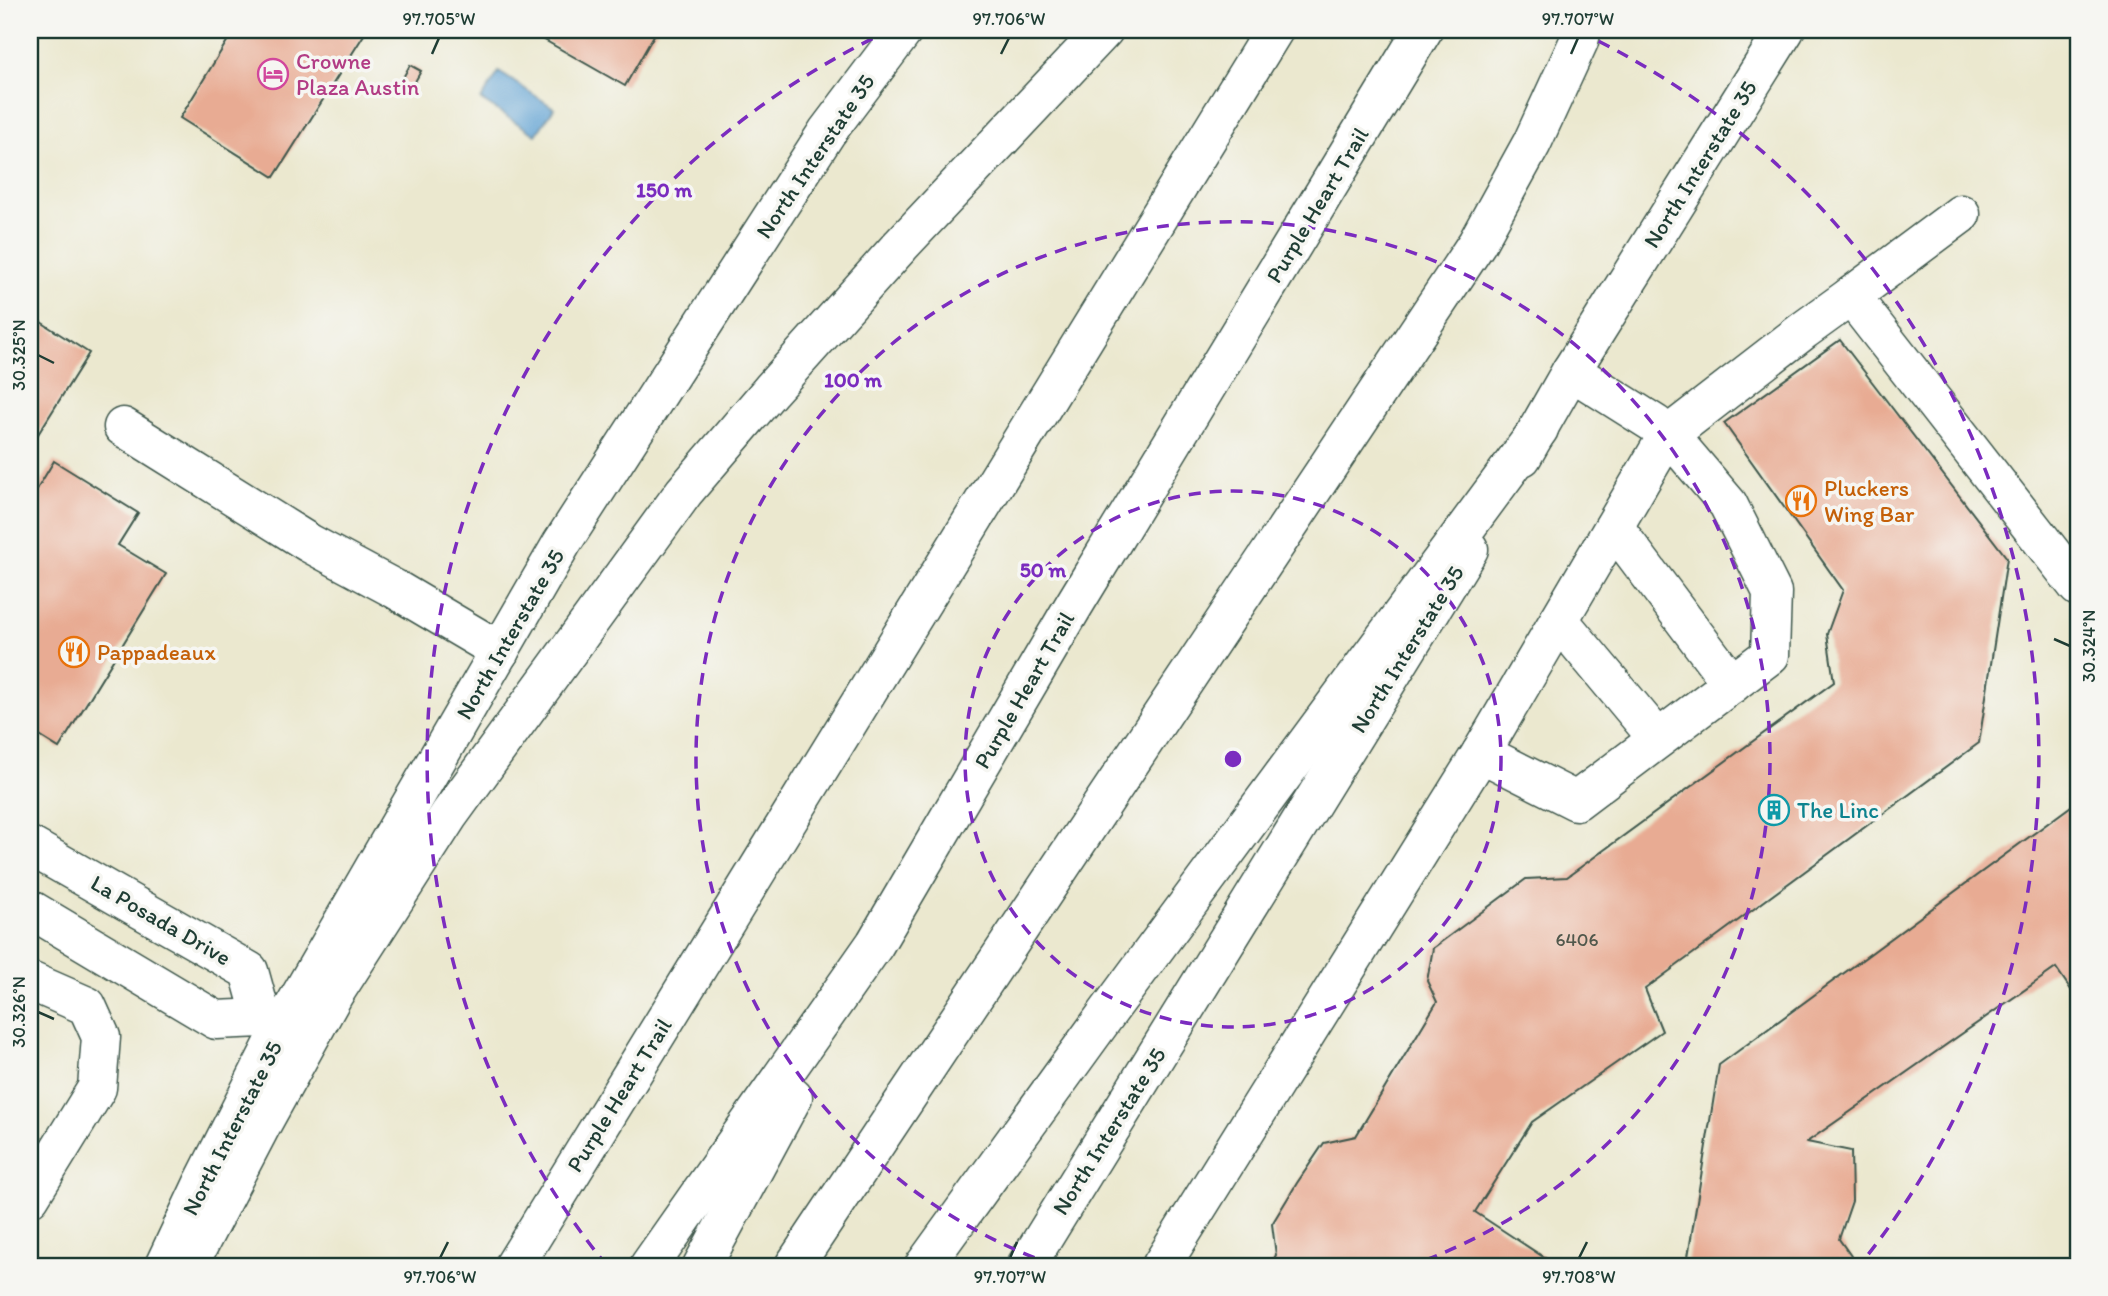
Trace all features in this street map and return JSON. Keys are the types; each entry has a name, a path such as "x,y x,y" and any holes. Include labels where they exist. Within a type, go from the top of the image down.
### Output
{"main road":[{"name":"North Interstate 35","path":"164,1266 203,1183 271,1023 500,651 562,542 827,132 904,30"},
{"path":"188,1266 262,1124 349,971 449,815 684,492 901,245 1104,30"},
{"name":"Purple Heart Trail","path":"514,1266 1274,30"},
{"name":"Purple Heart Trail","path":"649,1266 875,944 1074,605 1423,30"},
{"path":"794,1266 1477,243 1532,143 1582,30"},
{"name":"North Interstate 35","path":"1026,1266 1471,545 1571,372 1785,30"},
{"path":"1161,1266 1480,753 1667,436 1961,214"},
{"path":"1851,296 2078,587"},
{"path":"1480,753 1576,801 1770,655 1772,592 1728,504 1655,424 1571,372"},
{"path":"123,427 309,543 395,589 500,651"},
{"path":"924,1266 1108,1012 1539,429"},
{"path":"1614,527 1732,684"},
{"path":"1559,620 1658,739"},
{"name":"La Posada Drive","path":"30,846 249,971 271,1023"},
{"path":"30,909 216,1020 271,1023"},
{"path":"702,1266 875,944"},
{"path":"30,981 87,1006 101,1037 97,1088 30,1197"}],"water":[{"path":"499,72 554,108 536,135 481,100"}],"building":[{"name":"Crowne Plaza Austin","path":"234,30 367,30 274,177 180,118"},
{"path":"527,30 657,30 625,86"},
{"path":"410,65 421,71 411,89 400,83"},
{"path":"30,315 89,353 30,447"},
{"name":"The Linc","path":"1840,340 2007,558 1979,743 1645,989 1662,1031 1532,1122 1475,1212 1557,1266 1270,1266 1276,1255 1272,1224 1297,1183 1324,1143 1356,1136 1437,1002 1427,981 1433,948 1526,879 1567,877 1834,682 1827,634 1843,590 1724,423"},
{"name":"Pappadeaux","path":"54,461 138,513 118,545 166,574 59,748 30,730 30,501"},
{"path":"2078,801 2078,1000 2056,968 1807,1142 1851,1151 1852,1201 1839,1239 1858,1266 1689,1266 1687,1263 1719,1065"}],"place":[{"name":"Crowne Plaza Austin","path":"273,74"},
{"name":"Pluckers Wing Bar","path":"1801,501"},
{"name":"Pappadeaux","path":"74,652"},
{"name":"The Linc","path":"1774,810"}]}
